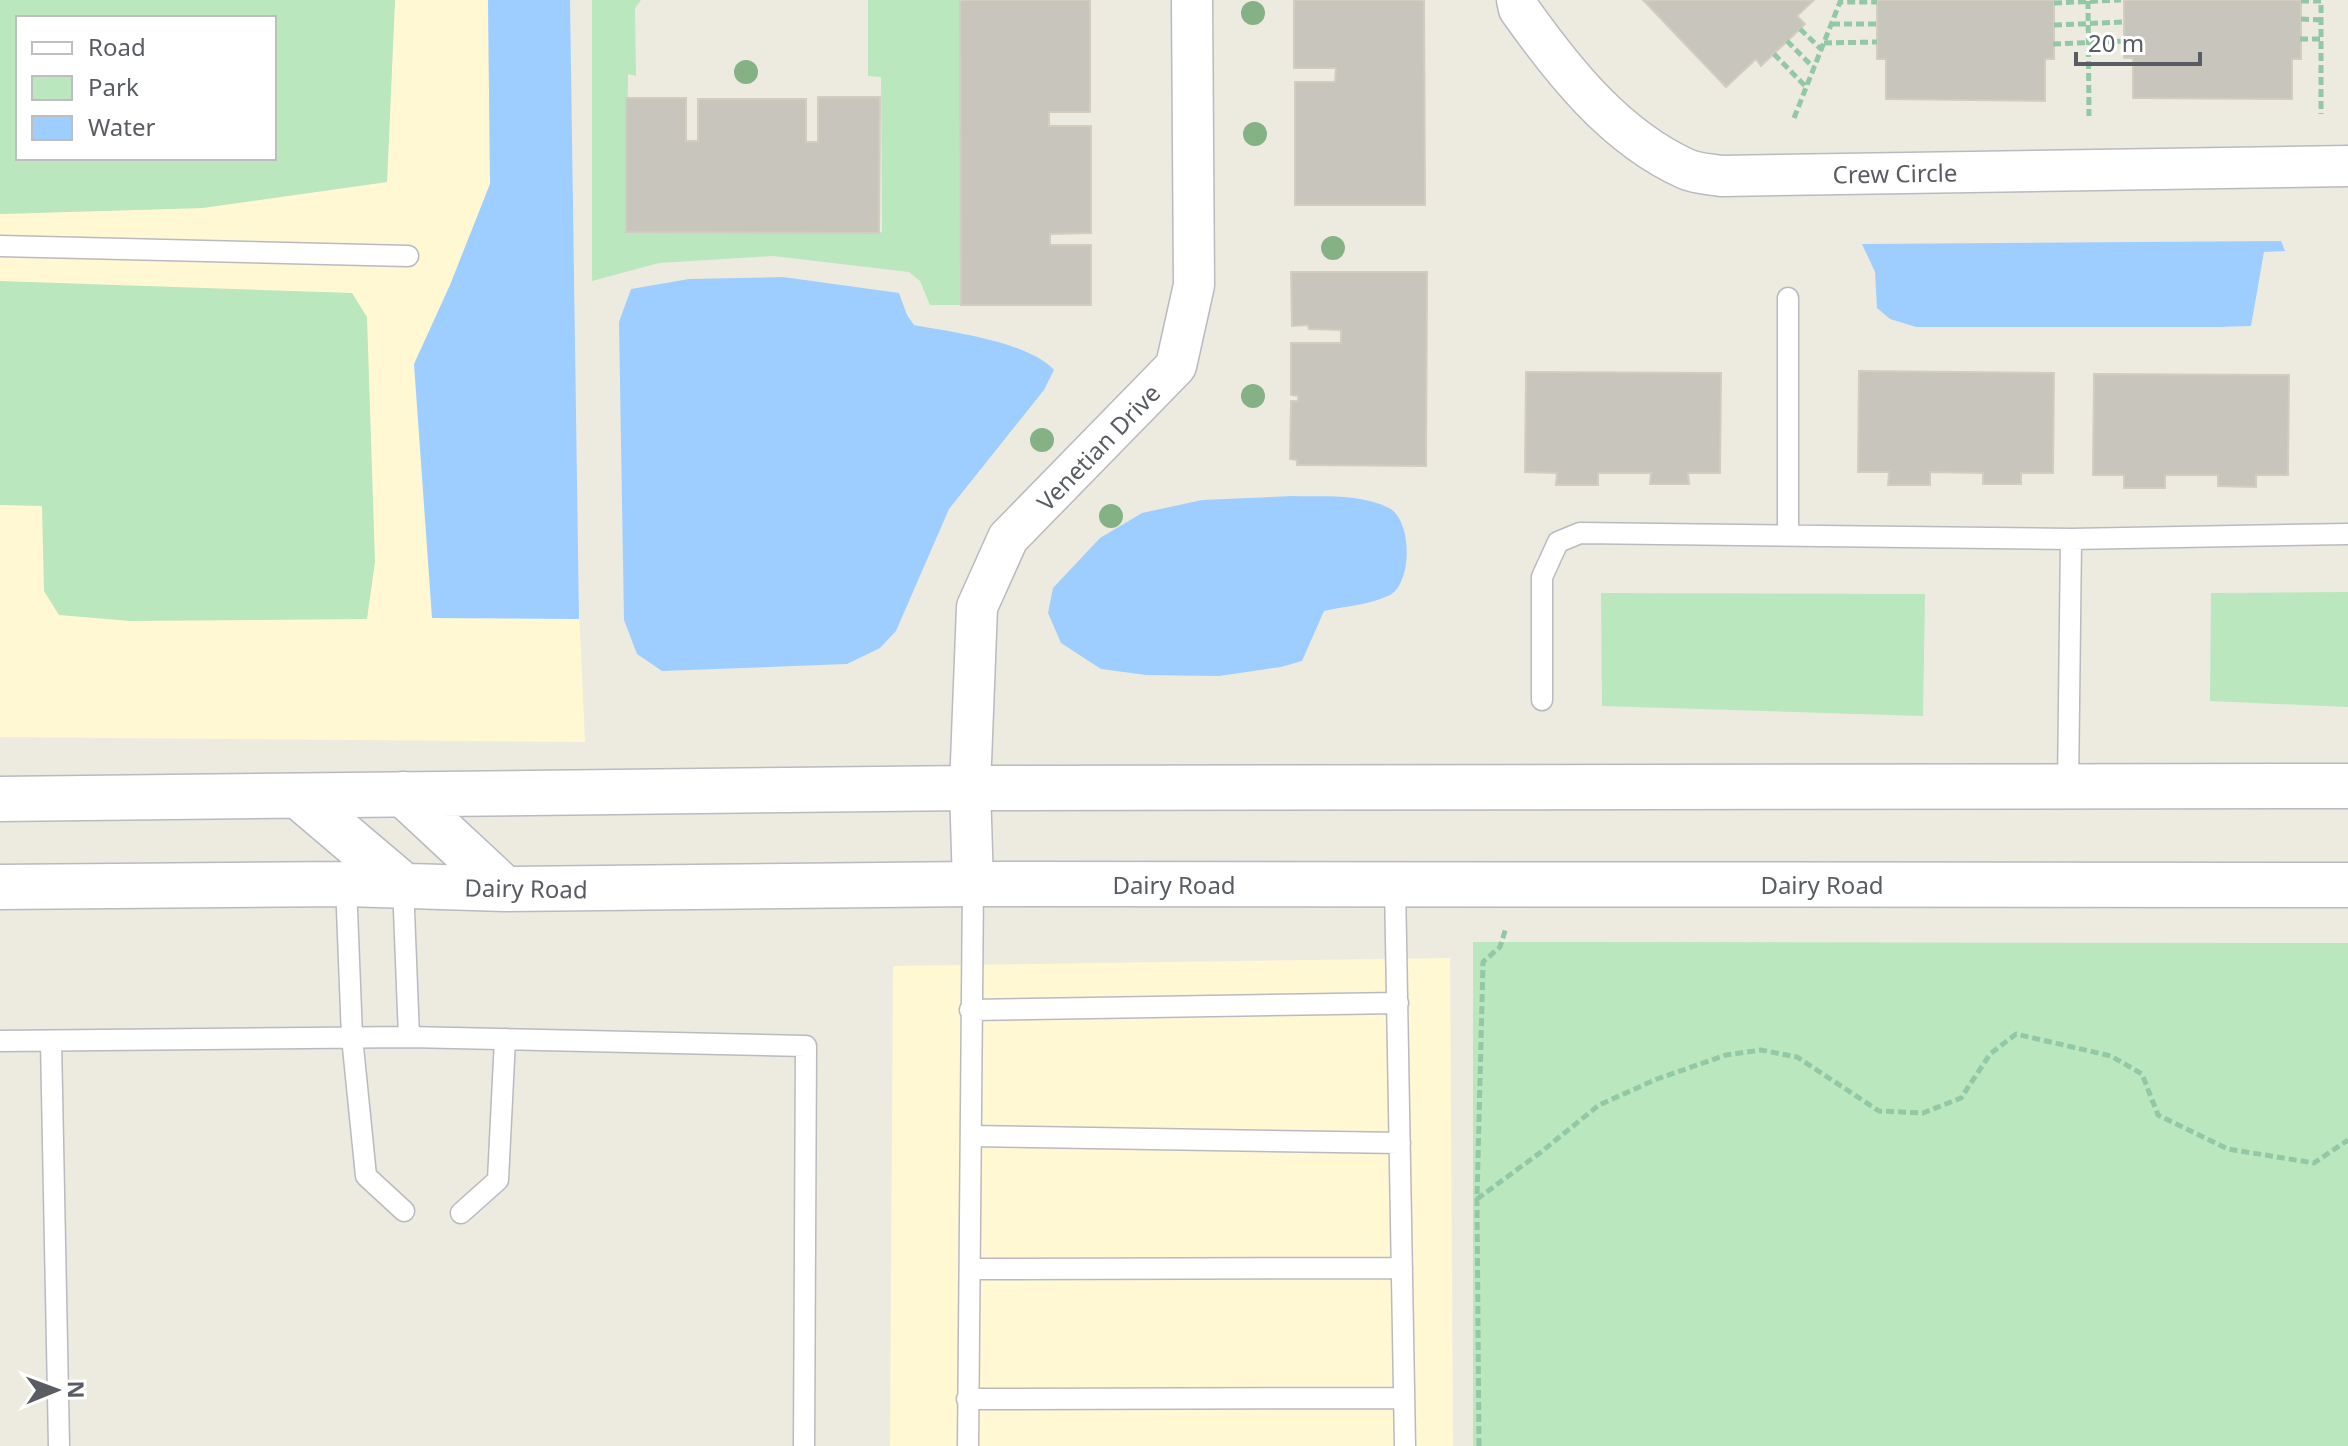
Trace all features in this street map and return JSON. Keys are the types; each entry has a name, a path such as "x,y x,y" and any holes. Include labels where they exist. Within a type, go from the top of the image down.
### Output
{"street":[{"name":"Venetian Drive","path":"973,884 970,788 977,607 1008,538 1176,366 1194,285 1192,0"},
{"name":"Crew Circle","path":"1517,0 1528,22 1578,86 1641,144 1689,170 1722,176 2348,166"},
{"path":"0,799 970,788 2348,786"},
{"path":"403,794 505,889"},
{"path":"298,796 403,885"},
{"name":"Dairy Road","path":"0,887 346,884 505,889 973,884 2348,885"}],"lane":[{"path":"0,246 408,256"},
{"path":"1788,298 1788,535"},
{"path":"1542,700 1542,577 1558,542 1580,533 2071,539 2348,534"},
{"path":"2068,787 2071,539"},
{"path":"346,884 352,1037 366,1176 404,1211"},
{"path":"968,1446 973,884"},
{"path":"1395,884 1405,1446"},
{"path":"403,885 409,1037"},
{"path":"970,1010 1398,1003"},
{"path":"0,1041 409,1037 806,1046 804,1446"},
{"path":"461,1213 498,1180 505,1039"},
{"path":"51,1041 59,1446"},
{"path":"971,1136 1400,1143"},
{"path":"970,1269 1402,1268"},
{"path":"967,1399 1404,1398"}],"path":[{"path":"2054,3 2121,0"},
{"path":"2088,1 2089,116"},
{"path":"2301,1 2321,1 2321,114"},
{"path":"1794,118 1840,2 1877,2"},
{"path":"2301,19 2321,20"},
{"path":"2054,25 2124,22"},
{"path":"1832,24 1877,24"},
{"path":"1800,29 1822,50"},
{"path":"2300,39 2321,39"},
{"path":"1787,41 1814,68"},
{"path":"2053,44 2124,41"},
{"path":"1824,43 1877,42"},
{"path":"1774,54 1806,87"},
{"path":"1479,1446 1477,1199 1483,962 1500,947 1508,923"},
{"path":"1477,1199 1599,1105 1657,1079 1726,1055 1761,1050 1797,1057 1879,1111 1923,1113 1961,1098 1990,1054 2016,1034 2111,1056 2142,1074 2158,1115 2228,1149 2314,1163 2348,1140"}],"shaded area":[{"path":"395,0 488,0 490,184 414,365 579,618 579,609 585,742 0,737 0,214 202,208 387,182"},
{"path":"1450,958 1453,1446 890,1446 893,966"}],"green space":[{"path":"0,0 395,0 387,182 202,208 0,214"},
{"path":"592,0 641,0 635,8 636,76 628,74 626,232 879,233 882,232 881,77 868,76 868,0 960,0 961,305 930,305 920,281 909,272 773,256 659,263 592,281"},
{"path":"0,281 352,293 367,317 375,562 367,619 130,621 59,615 44,591 42,506 0,505"},
{"path":"2348,592 2348,707 2210,701 2211,593"},
{"path":"1601,593 1925,594 1923,716 1602,706"},
{"path":"1473,942 2348,943 2348,1446 1473,1446"}],"water":[{"path":"488,0 570,0 579,619 432,618 414,364 450,285 490,184"},
{"path":"2281,241 2285,251 2264,252 2251,326 2219,327 1916,327 1890,319 1877,308 1875,272 1862,244"},
{"path":"783,277 899,293 914,325 1009,345 1042,360 1054,370 1044,390 949,509 896,631 880,648 847,664 662,671 637,654 624,620 619,322 631,289 689,279"},
{"path":"1292,496 1354,498 1389,508 1402,525 1407,552 1402,578 1390,595 1324,611 1302,661 1219,676 1146,675 1101,669 1061,643 1048,613 1053,588 1100,538 1142,513 1202,500"}],"building":[{"path":"960,0 1090,0 1090,112 1049,112 1049,126 1091,126 1091,233 1050,234 1050,245 1091,245 1091,305 961,305"},
{"path":"1294,0 1424,0 1425,205 1295,205 1295,82 1335,82 1336,68 1294,68"},
{"path":"1643,0 1814,0 1797,16 1805,24 1800,29 1761,66 1756,59 1726,87"},
{"path":"1877,0 2054,0 2054,59 2045,59 2045,101 1886,99 1886,59 1877,59"},
{"path":"2124,0 2301,0 2301,59 2292,59 2292,99 2133,98 2133,58 2124,58"},
{"path":"818,97 880,97 879,233 626,232 626,98 686,98 686,141 698,141 698,99 806,99 806,142 818,142"},
{"path":"1291,272 1427,272 1426,466 1297,465 1297,460 1290,459 1291,401 1298,401 1298,396 1291,395 1291,343 1341,343 1341,330 1292,326"},
{"path":"1859,371 2054,373 2053,473 2021,473 2021,484 1983,484 1983,473 1930,472 1930,485 1888,485 1889,472 1858,472"},
{"path":"1526,372 1721,373 1720,473 1688,473 1689,484 1650,484 1651,473 1598,473 1598,485 1556,485 1557,473 1525,472"},
{"path":"2094,374 2289,375 2288,475 2256,475 2256,487 2218,486 2218,475 2165,475 2165,488 2124,488 2124,475 2093,475"}]}
